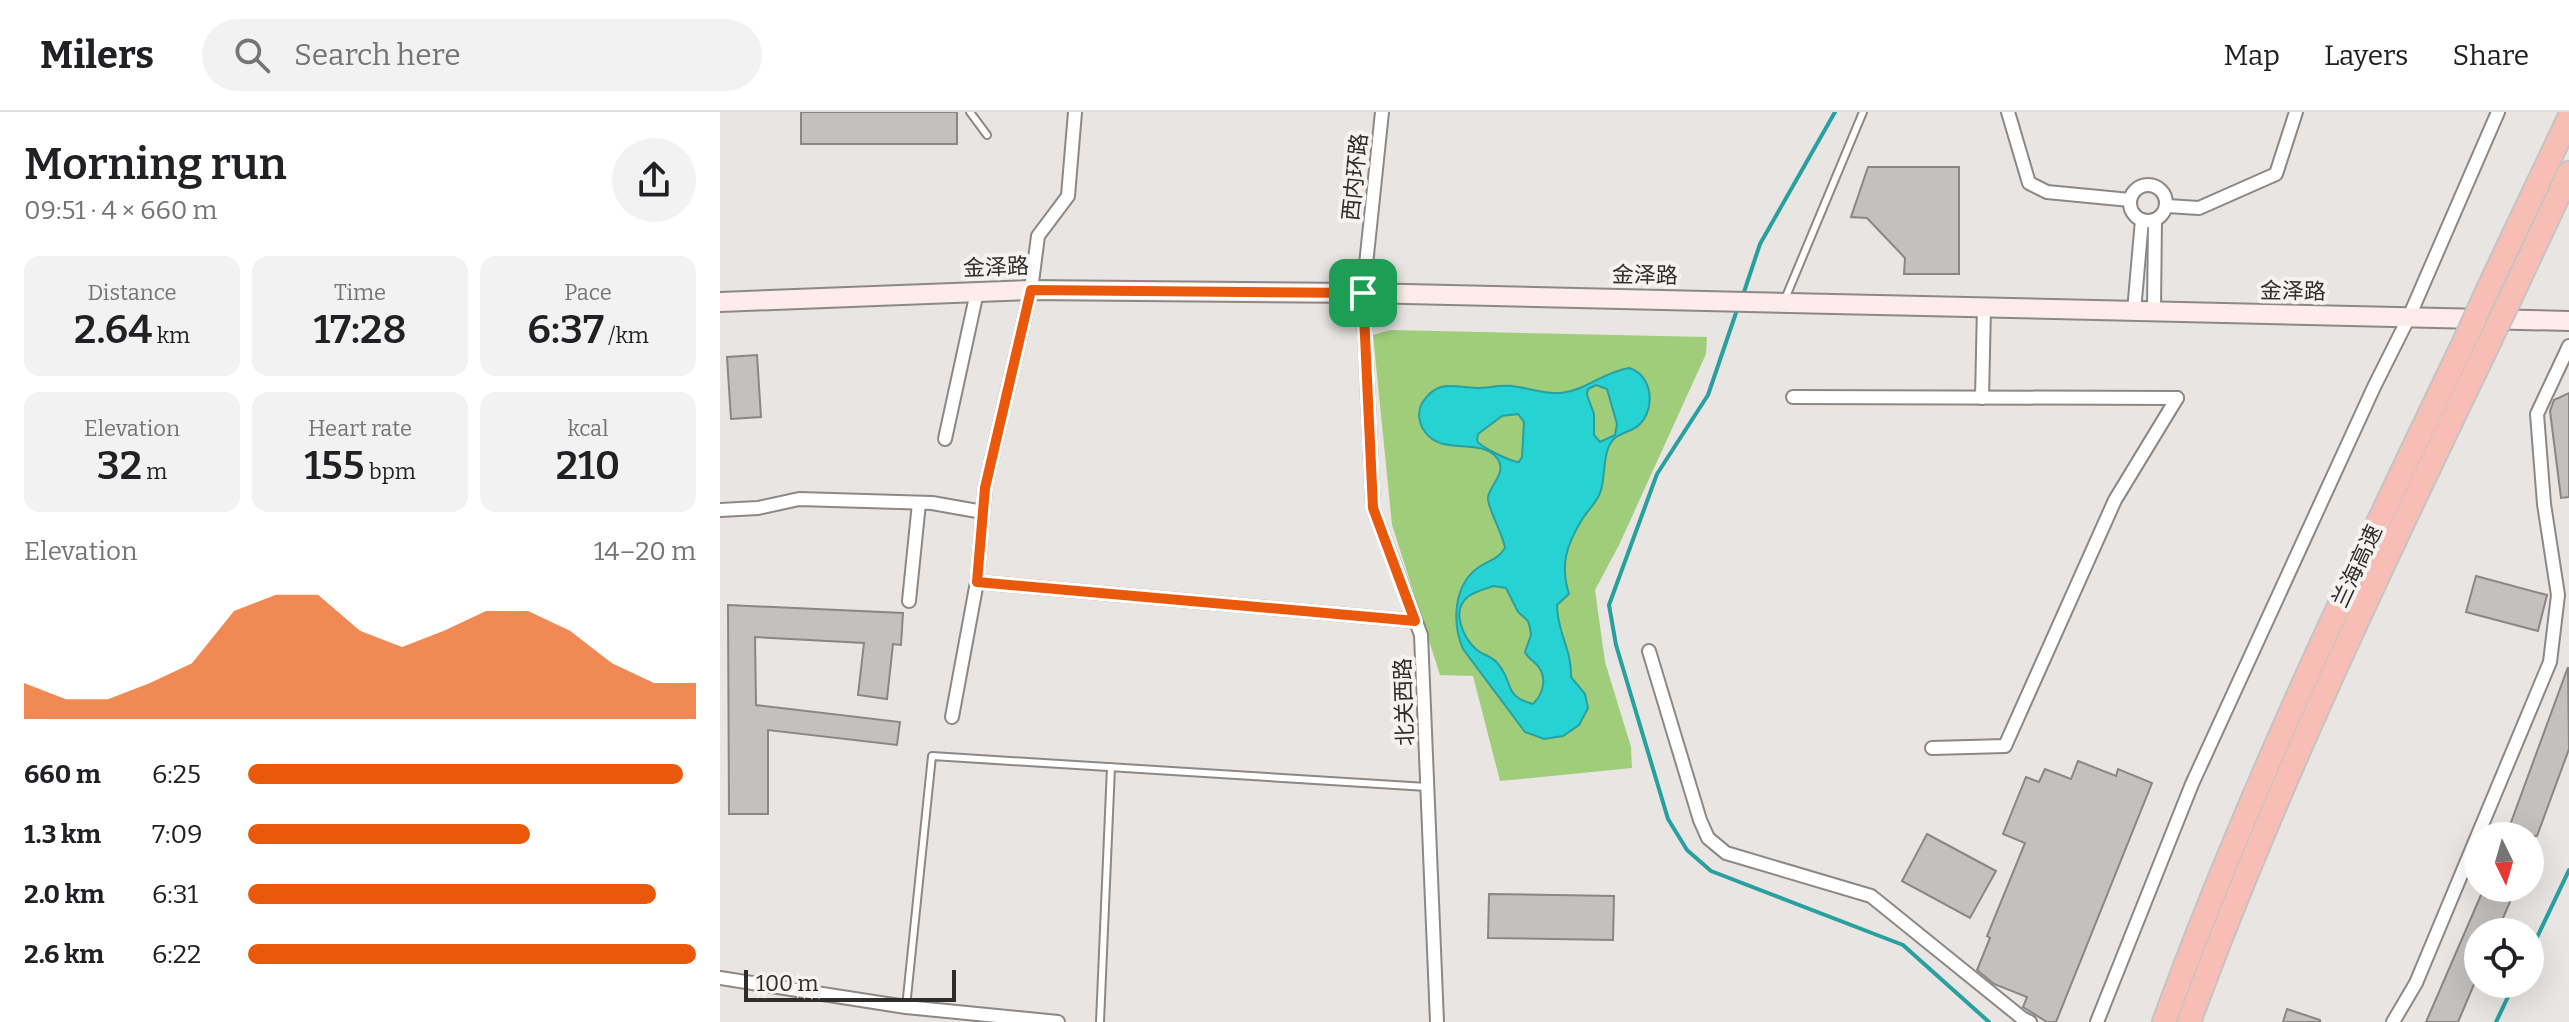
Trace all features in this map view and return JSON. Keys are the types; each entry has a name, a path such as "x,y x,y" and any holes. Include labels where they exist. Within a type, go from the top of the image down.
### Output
{"highway":[{"name":"兰海高速","path":"2164,1022 2270,755 2569,118"},
{"name":"兰海高速","path":"2189,1022 2221,934 2291,764 2569,173"}],"main road":[{"name":"金泽路","path":"720,302 1031,290 1363,293 2569,321"}],"street":[{"path":"952,717 977,582 985,488 1031,290 1038,236 1068,196 1075,112"},
{"name":"西内环路","path":"1363,293 1382,112"},
{"path":"2008,112 2029,183 2047,192 2130,200"},
{"path":"2167,206 2199,208 2276,174 2296,112"},
{"path":"2097,1022 2192,784 2409,317 2498,112"},
{"path":"2148,184 2160,188 2167,199 2167,206 2160,217 2148,220 2132,212 2130,200 2136,189 2148,184"},
{"path":"2134,311 2148,220"},
{"path":"2148,220 2154,311"},
{"path":"945,439 977,292"},
{"name":"北关西路","path":"1363,293 1373,508 1421,635 1437,1022"},
{"path":"1982,398 1984,307"},
{"path":"2393,1022 2416,983 2550,662 2558,595 2544,504 2537,414 2569,346"},
{"path":"1793,397 2177,398 2115,500 2005,746 1932,748"},
{"path":"720,510 758,508 799,499 919,503 983,512"},
{"path":"909,601 919,503"},
{"path":"977,582 1415,621"},
{"path":"1649,651 1708,838 1726,853 1871,896 2030,1022"},
{"path":"720,978 906,1007 1058,1022"}],"lane":[{"path":"970,112 987,135"},
{"path":"1784,302 1863,112"},
{"path":"906,1007 932,756 1427,787"},
{"path":"1100,1022 1111,767"}],"green space":[{"path":"1390,330 1707,337 1706,354 1619,545 1595,590 1605,662 1631,747 1632,768 1500,781 1473,676 1440,675 1392,525 1373,335"}],"water":[{"path":"1629,368 1637,371 1647,384 1648,409 1640,424 1616,437 1610,444 1600,493 1577,528 1566,555 1565,574 1569,594 1557,605 1571,677 1585,694 1588,708 1579,725 1563,736 1544,739 1525,732 1463,649 1457,628 1457,605 1464,584 1479,567 1496,558 1505,548 1488,501 1489,492 1500,474 1500,463 1490,452 1481,448 1451,445 1432,439 1421,425 1420,410 1428,395 1440,387 1512,386 1561,393","holes":["1596,385 1607,389 1617,424 1615,435 1600,442 1594,435 1594,414 1587,395 1588,389","1518,414 1524,422 1519,462 1496,454 1477,441 1478,434 1502,416","1493,586 1506,588 1518,612 1528,621 1531,635 1525,652 1543,677 1542,689 1533,704 1513,693 1496,662 1477,650 1463,632 1460,608 1472,594"]}],"building":[{"path":"801,112 957,112 957,144 801,144"},
{"path":"1868,167 1959,167 1959,274 1904,274 1905,258 1867,218 1851,217"},
{"path":"757,355 761,417 731,419 727,357"},
{"path":"2569,393 2569,497 2561,498 2550,411 2554,400"},
{"path":"2476,576 2547,595 2538,631 2466,612"},
{"path":"728,605 903,613 901,645 893,644 887,699 858,695 864,643 755,637 756,705 900,722 897,745 768,730 768,814 729,814"},
{"path":"2568,667 2569,749 2542,822 2511,822"},
{"path":"2078,761 2116,776 2118,769 2152,783 2056,1022 2047,1022 2023,1007 2027,997 1994,984 1977,970 1990,938 1987,936 2025,843 2003,834 2026,777 2039,782 2045,769 2071,779"},
{"path":"1927,834 1996,871 1970,918 1902,881"},
{"path":"1489,894 1614,896 1613,940 1488,938"},
{"path":"2478,902 2510,902 2503,918 2471,918"},
{"path":"2464,934 2464,998 2468,998 2458,1022 2426,1022"},
{"path":"2287,1009 2320,1020 2320,1022 2283,1022"}],"waterway":[{"path":"1743,295 1760,244 1835,112"},
{"path":"1738,307 1708,395 1657,474 1609,605 1616,645 1668,819 1687,850 1711,871 1903,945 1989,1022"},
{"path":"2544,923 2569,870"},
{"path":"2496,1022 2507,998"}],"route":[{"path":"1031,290 1363,293 1373,508 1415,621 977,582 985,488 1031,290"}]}
